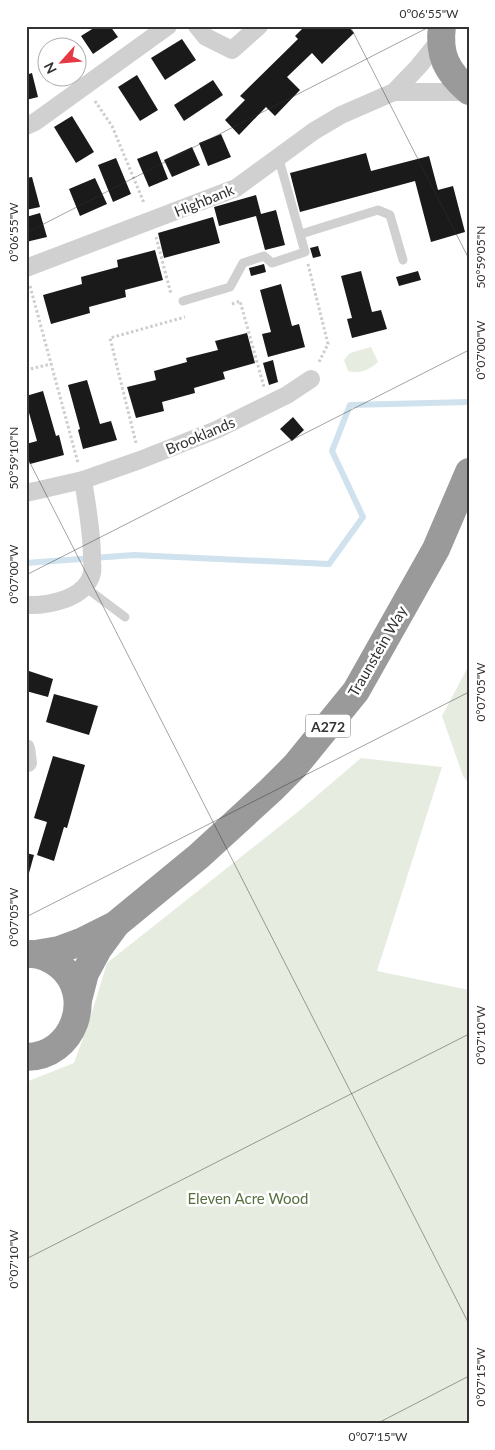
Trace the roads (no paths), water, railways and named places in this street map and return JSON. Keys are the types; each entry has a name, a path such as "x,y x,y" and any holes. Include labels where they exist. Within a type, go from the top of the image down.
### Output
{"highway":[{"path":"441,33 444,60 455,78 469,91"},
{"name":"Traunstein Way","path":"27,1057 45,1054 60,1045 71,1032 77,1017 78,1000 85,974 98,949 115,926 199,856 271,790 295,766 356,692 436,549 469,472"},
{"name":"Traunstein Way","path":"31,954 59,950 115,926"},
{"path":"31,954 52,960 65,970 74,984 78,1000"}],"street":[{"path":"26,126 35,122 168,26"},
{"path":"197,26 206,37 232,50 259,26"},
{"name":"Highbank","path":"394,92 418,67 441,33"},
{"name":"Highbank","path":"28,275 152,220 236,188 314,131 341,115 394,92 469,91"},
{"name":"Brooklands","path":"26,493 83,480 216,430 287,395 311,379"},
{"path":"26,605 40,606 69,598 88,580 92,536 83,480"}],"lane":[{"path":"183,301 230,287 243,263 264,256 272,263 305,252 278,156"},
{"path":"301,234 378,210 390,215 403,260"},
{"path":"88,580 125,617"}],"waterway":[{"path":"26,563 134,555 329,564 363,517 332,451 350,405 469,402"}],"park label":[{"name":"Eleven Acre Wood","path":"248,1198"}]}
